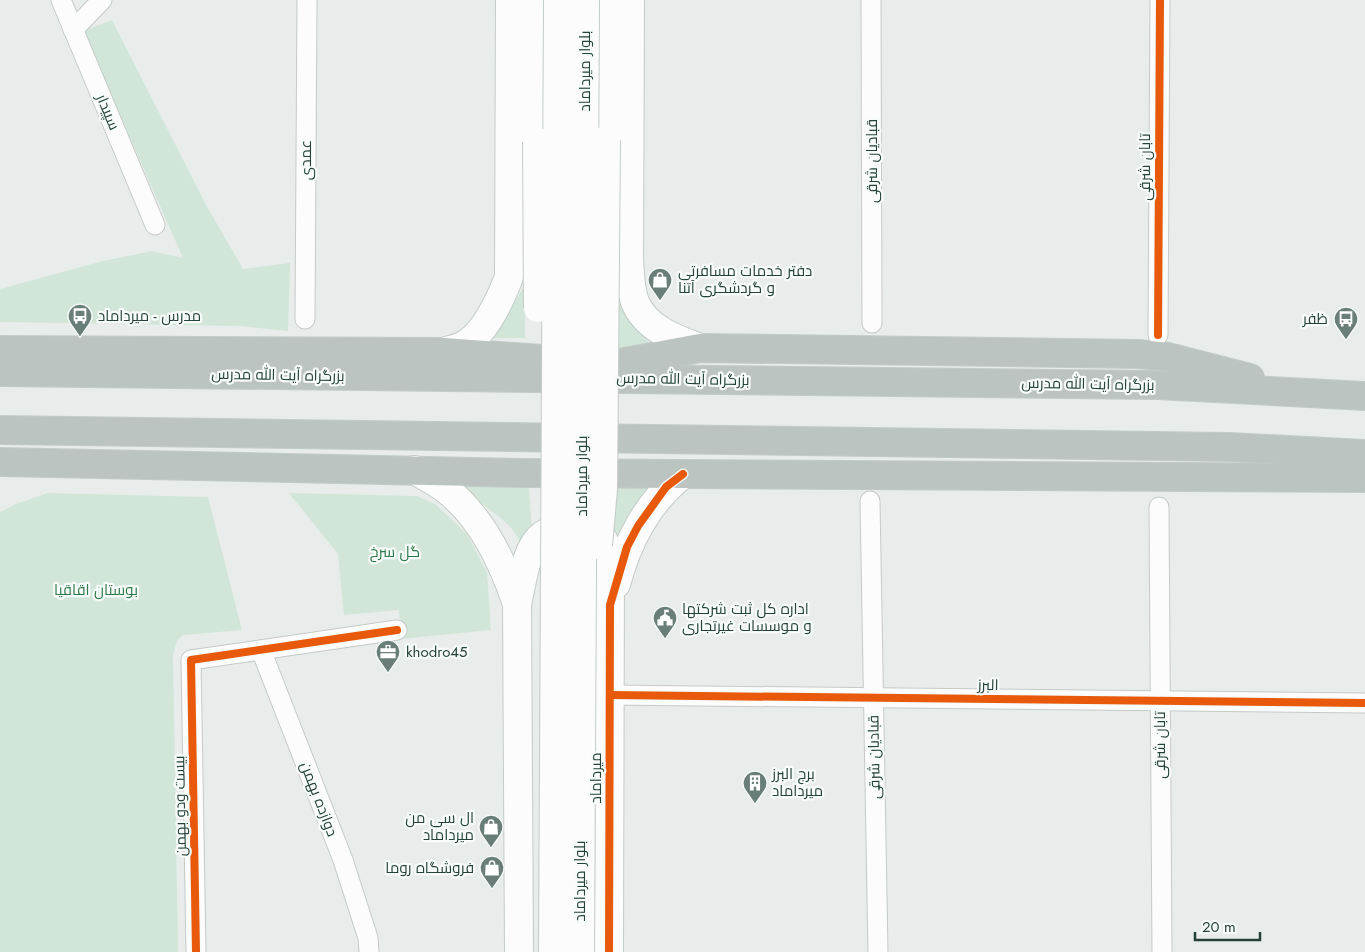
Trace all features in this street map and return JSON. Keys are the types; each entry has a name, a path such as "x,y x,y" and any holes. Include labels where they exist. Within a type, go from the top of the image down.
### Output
{"highway":[{"path":"0,350 443,352 614,364 700,348 1139,354 1168,357 1297,392"},
{"name":"بزرگراه آیت الله مدرس","path":"0,372 1157,385 1365,396"},
{"path":"0,430 1229,447 1365,454"},
{"path":"0,462 682,474 1365,478"},
{"path":"0,478 26,471 102,464"}],"main road":[{"path":"443,352 462,346 476,335 501,298 509,277 511,265 510,0"},
{"path":"535,0 538,486 542,552 555,649"},
{"name":"بلوار میرداماد","path":"553,952 558,0"},
{"path":"509,277 548,260 562,247 568,232 571,0"},
{"name":"بلوار میرداماد","path":"580,952 585,0"},
{"path":"582,648 596,560 604,489 607,0"},
{"path":"630,0 629,260 631,285 636,303 658,330 700,348"},
{"path":"415,470 445,488 477,520 509,578 517,604 519,947"},
{"path":"610,605 627,547 638,526 666,487 682,474"},
{"name":"میرداماد","path":"517,604 530,553 537,541 545,533 556,528 578,526 591,530 600,536 606,544 610,566 610,952"},
{"path":"519,820 542,845 563,852 588,851 598,846 606,839 610,827"},
{"path":"519,947 530,919 539,908 563,894 575,893 596,898 604,903 610,915"}],"street":[{"name":"سپیدار","path":"61,0 155,224"},
{"path":"73,30 102,0"},
{"name":"عمدی","path":"305,319 307,0"},
{"name":"قبادیان شرقی","path":"871,0 872,323"},
{"name":"تابان شرقی","path":"1158,335 1160,0"},
{"name":"قبادیان شرقی","path":"870,501 878,952"},
{"name":"تابان شرقی","path":"1159,507 1162,952"},
{"path":"261,650 396,630"},
{"name":"بیست ودو بهمن","path":"196,952 190,660 261,650"},
{"name":"دوازده بهمن","path":"261,650 343,860 368,938 369,952"},
{"name":"البرز","path":"610,695 1365,702"}],"green space":[{"path":"112,20 205,203 243,269 290,263 288,331 241,326 0,322 0,289 103,261 152,251 183,258 83,31"},
{"path":"525,285 525,338 492,338"},
{"path":"614,298 629,298 642,333 656,350 612,350"},
{"path":"528,479 533,541 522,548 512,529 462,484"},
{"path":"611,480 664,482 636,508 614,540 610,503"},
{"name":"بوستان اقاقیا","path":"48,493 208,497 242,630 183,635 177,641 173,654 178,952 0,952 0,512 16,504"},
{"name":"گل سرخ","path":"289,493 417,496 435,504 467,534 487,573 491,630 401,639 399,610 344,615 338,554"}],"cycle path":[{"path":"1158,335 1160,0"},
{"path":"609,952 610,605 627,547 638,526 666,487 683,474"},
{"path":"196,952 191,660 397,630"},
{"path":"610,695 1365,703"}],"place":[{"name":"دفتر خدمات مسافرتی و گردشگری آتنا","path":"660,301"},
{"name":"مدرس - میرداماد","path":"80,337"},
{"name":"ظفر","path":"1346,340"},
{"name":"اداره کل ثبت شرکتها و موسسات غیرتجاری","path":"665,639"},
{"name":"khodro45","path":"388,673"},
{"name":"برج البرز میرداماد","path":"755,804"},
{"name":"ال سی من میرداماد","path":"491,848"},
{"name":"فروشگاه روما","path":"492,889"}]}
